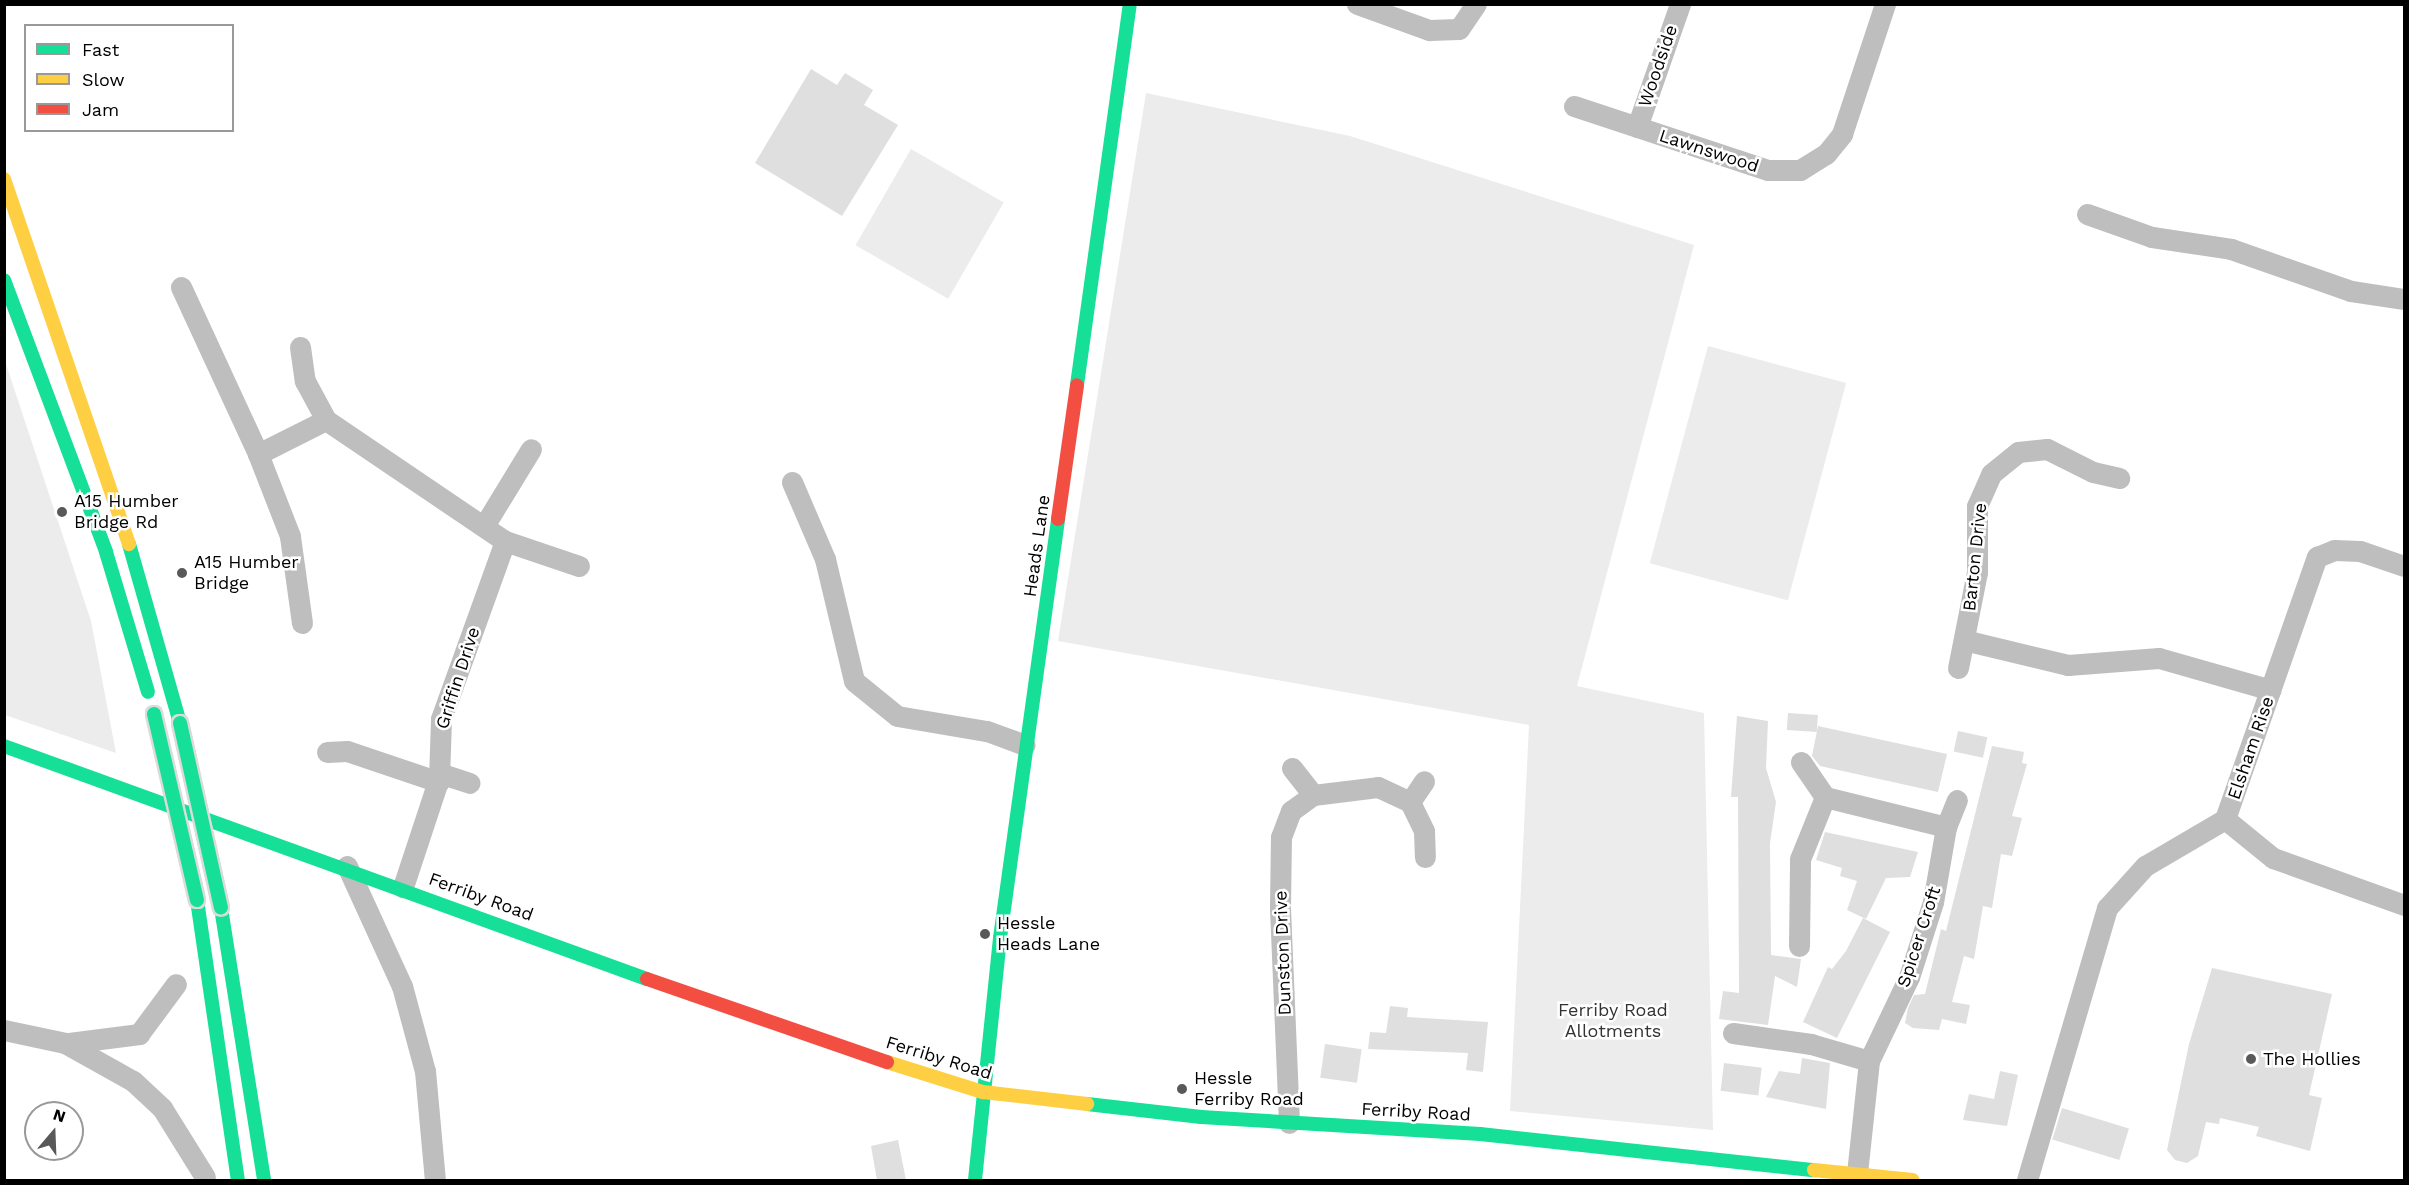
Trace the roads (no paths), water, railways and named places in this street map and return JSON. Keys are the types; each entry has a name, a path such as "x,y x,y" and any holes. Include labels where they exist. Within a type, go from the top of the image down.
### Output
{"main road":[{"name":"Heads Lane","path":"975,1180 983,1092 1025,745 1130,4"},
{"path":"4,179 71,362 142,582 180,723 221,908 264,1180"},
{"path":"4,280 106,552 154,714 197,900 238,1180"},
{"name":"Ferriby Road","path":"4,746 347,866 799,1034 983,1092 1289,1123 1480,1134 1912,1180"}],"street":[{"path":"1357,4 1430,30 1459,29 1476,4"},
{"name":"Woodside","path":"1637,128 1680,4"},
{"name":"Lawnswood","path":"1574,106 1768,170 1800,170 1826,154 1842,134 1885,4"},
{"path":"2086,214 2152,237 2231,249 2351,291 2404,299"},
{"path":"181,286 258,454 290,536 302,623"},
{"path":"300,347 305,381 326,420 505,541 579,566"},
{"path":"258,454 326,420"},
{"path":"484,526 531,449"},
{"name":"Barton Drive","path":"1958,668 1977,572 1977,506 1991,474 2018,453 2047,449 2093,472 2119,478"},
{"path":"792,482 825,559 854,681 897,716 987,730 1025,745"},
{"name":"Griffin Drive","path":"403,887 439,777 441,719 505,541"},
{"name":"Elsham Rise","path":"2027,1180 2107,908 2145,866 2225,819 2318,557 2334,550 2360,551 2404,566"},
{"path":"1964,640 2068,665 2159,658 2271,690"},
{"path":"327,752 347,751 439,777 469,783"},
{"path":"1801,762 1825,797 1946,826"},
{"path":"1292,768 1312,795 1378,787 1410,802 1424,831 1425,857"},
{"path":"1410,802 1424,781"},
{"name":"Dunston Drive","path":"1289,1123 1281,837 1291,811 1312,795"},
{"path":"1799,946 1800,859 1825,797"},
{"name":"Spicer Croft","path":"1857,1174 1869,1061 1909,977 1934,902 1946,826 1957,800"},
{"path":"2225,819 2273,858 2404,905"},
{"path":"347,866 402,986 425,1071 435,1180"},
{"path":"65,1043 139,1034 176,984"},
{"path":"4,1030 65,1043 133,1081 162,1108 205,1177"},
{"path":"1733,1033 1812,1044 1869,1061"}],"place":[{"name":"A15 Humber Bridge Rd","path":"62,512"},
{"name":"A15 Humber Bridge","path":"182,573"},
{"name":"Hessle Heads Lane","path":"985,934"},
{"name":"The Hollies","path":"2251,1059"},
{"name":"Hessle Ferriby Road","path":"1182,1089"}],"park label":[{"name":"Ferriby Road Allotments","path":"1613,1021"}]}
